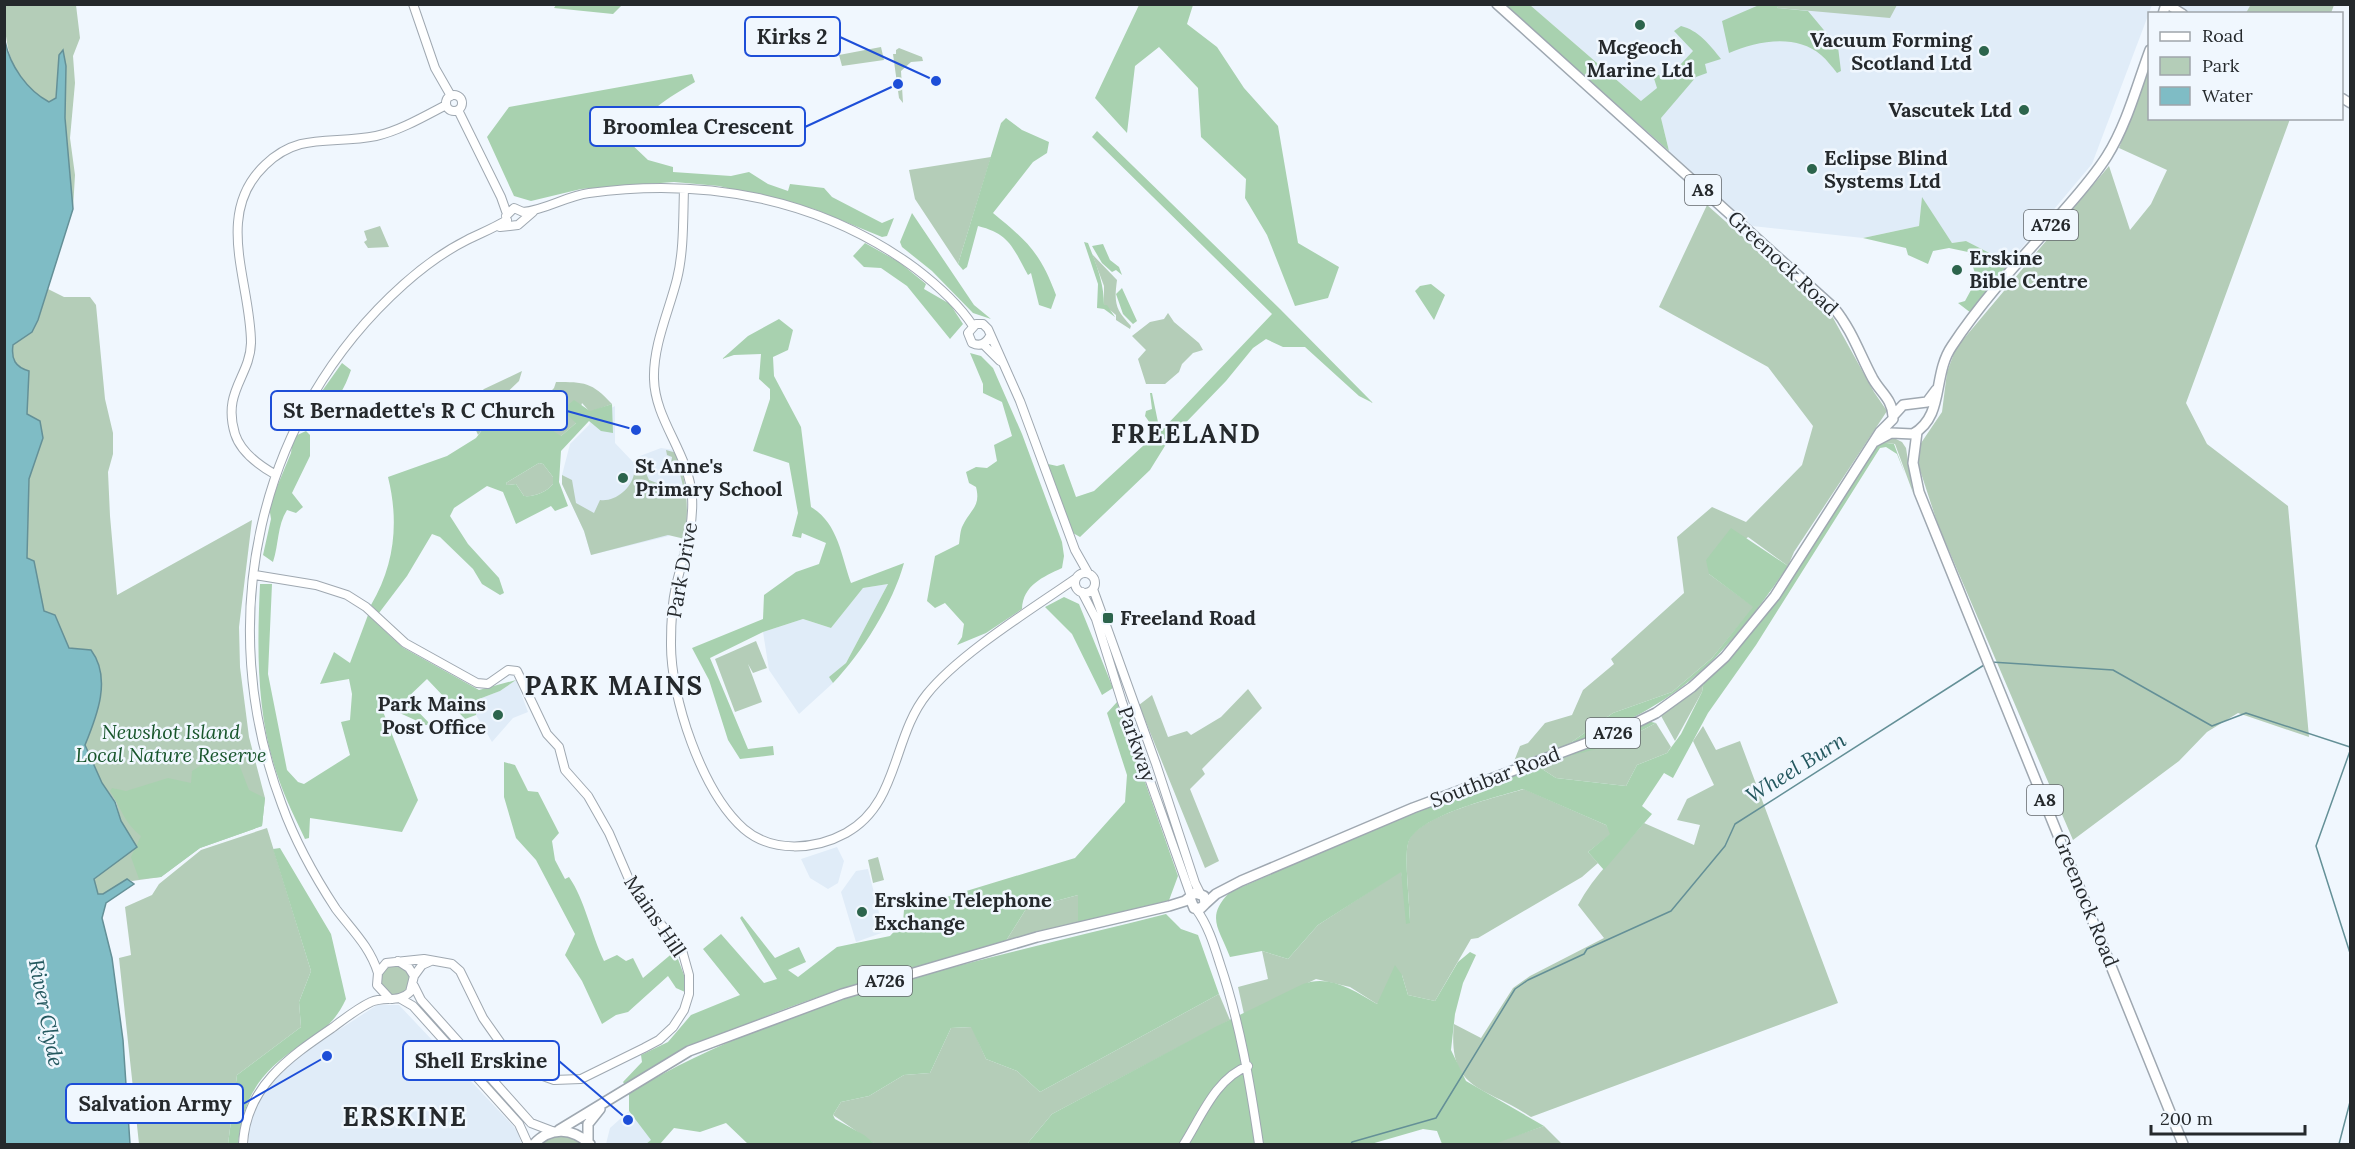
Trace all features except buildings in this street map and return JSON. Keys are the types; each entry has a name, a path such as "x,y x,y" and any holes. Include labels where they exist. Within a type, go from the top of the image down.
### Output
{"main road":[{"name":"Greenock Road","path":"1497,4 1834,308 1851,332 1876,384 1891,403 1893,417"},
{"path":"2166,4 2180,12"},
{"name":"A726","path":"1919,429 1934,411 1941,366 1952,345 2014,267 2093,177 2108,156 2148,55"},
{"path":"1902,434 1894,427 1893,417 1900,407 1927,402 1936,390"},
{"name":"Greenock Road","path":"1886,394 1909,405"},
{"path":"1876,441 1888,434 1902,434 1919,429 1922,416 1909,405"},
{"name":"Southbar Road","path":"1200,907 1216,894 1241,881 1413,808 1619,731 1656,713 1692,687 1725,657 1775,596 1880,432 1893,417"},
{"name":"Greenock Road","path":"1912,454 1919,429"},
{"name":"Greenock Road","path":"1902,434 1912,454 1919,492 2183,1144"},
{"name":"Southbar Road","path":"1196,895 1241,881"},
{"path":"1196,895 1200,907"},
{"path":"1196,895 1200,907"},
{"name":"A726","path":"534,1144 689,1051 842,994 1037,937 1169,906 1196,895"},
{"name":"A726","path":"1169,906 1200,907"},
{"name":"A726","path":"589,1143 588,1124 596,1112 615,1096"},
{"name":"A726","path":"556,1130 573,1133 589,1143"}],"street":[{"path":"413,4 435,68 451,96"},
{"path":"276,475 260,467 240,443 236,436 230,404 251,344 237,238 237,218 242,199 256,175 285,149 304,141 382,135 446,105 451,96"},
{"path":"451,96 458,96 461,100 461,107 458,110"},
{"path":"446,105 451,110 458,110"},
{"path":"458,110 509,217 518,225 524,215 586,193 636,189 684,189 758,196 822,214 888,249 926,277 964,312 973,326"},
{"name":"Park Drive","path":"684,189 678,276 659,344 654,382 661,410 687,469 692,496 692,526 676,585 672,620 672,669 680,710 694,749 727,808 744,829 763,840 787,846 816,845 836,838 858,825 879,803 887,788 900,743 927,694 959,663 1076,578"},
{"path":"370,1002 377,985 378,973 370,952 321,885 284,812 270,770 248,660 248,617 260,528 287,442 346,345 368,319 424,269 465,241 496,227 518,208 524,215"},
{"path":"1008,372 998,358 982,344 975,344 970,340 968,333 973,326 980,324 986,326 1008,372 1075,550 1088,573 1095,580 1093,589 1081,592 1057,592"},
{"path":"982,344 990,336"},
{"path":"1075,550 1076,587 1081,592"},
{"path":"1076,578 1088,573"},
{"name":"Mains Hill","path":"255,575 316,585 347,595 366,607 405,643 477,683 494,682 508,670 520,674 547,734 559,747 565,770 588,796 609,833 634,891 682,950 689,975 689,994 684,1010 673,1027 659,1040 580,1078 554,1080 532,1072 516,1060 483,1018 460,971 444,961 433,960"},
{"name":"Parkway","path":"1093,589 1184,845 1196,895"},
{"name":"Parkway","path":"1081,592 1096,619 1122,702 1196,895"},
{"path":"1200,907 1225,976 1248,1066 1259,1144"},
{"path":"370,952 406,964 414,976 414,986 421,1000 531,1123 556,1130"},
{"path":"378,973 393,961 433,960"},
{"path":"414,976 422,965 433,960"},
{"path":"377,985 390,999"},
{"path":"401,999 414,986"},
{"path":"243,1144 251,1106 274,1072 299,1051 370,1002 390,999 401,999 413,1006 519,1124 528,1144"},
{"path":"1184,1144 1224,1081 1236,1071 1248,1066"}],"shaded area":[{"path":"1530,5 2152,5 2092,164 2009,263 1966,241 1952,243 1922,198 1919,226 1863,238 1752,226 1669,151 1661,118"},
{"path":"2175,5 2251,5 2247,12 2189,12"},
{"name":"St Anne's Primary School","path":"615,406 615,443 633,462 640,456 661,448 674,450 687,493 669,536 591,555 584,531 562,484 562,475 570,444 589,425 592,418"},
{"path":"888,584 846,663 830,677 833,683 799,714 769,670 763,632 803,619 831,628 863,588"},
{"path":"516,680 528,712 513,718 492,742 476,715 479,699 500,691"},
{"path":"837,847 844,861 838,883 828,889 810,878 801,859"},
{"path":"868,869 884,932 856,942 841,892 856,871"},
{"path":"377,1005 399,1005 518,1131 521,1144 249,1144 249,1121 262,1093 275,1076 297,1057"},
{"path":"629,1111 652,1140 646,1144 606,1144 610,1128"}],"green space":[{"path":"556,4 622,5 613,14 554,8"},
{"path":"1779,4 1897,5 1890,18 1777,8"},
{"path":"2251,4 2334,4 2331,12 2247,12"},
{"path":"4,5 76,5 80,38 73,56 75,83 70,138 75,175 73,209 65,118 66,66 63,51 59,55 56,98 49,103 36,94 17,73 8,48"},
{"path":"1139,5 1193,5 1187,24 1217,47 1244,88 1278,126 1298,243 1339,267 1328,298 1295,306 1267,235 1245,198 1246,179 1201,137 1198,88 1159,47 1135,66 1127,133 1095,98"},
{"path":"1505,5 1530,5 1641,101 1657,88 1652,72 1667,79 1693,51 1674,31 1681,26 1708,43 1721,59 1705,64 1707,73 1696,77 1661,118 1669,151"},
{"path":"1759,5 1779,5 1777,8 1808,11 1838,47 1841,71 1837,73 1823,57 1811,48 1788,42 1776,41 1751,45 1729,53 1722,21"},
{"path":"881,47 884,60 842,66 839,55"},
{"path":"899,48 922,57 923,61 911,62 901,71 903,103 899,98 893,54 896,54"},
{"path":"2148,72 2148,120 2290,120 2186,403 2207,444 2288,506 2309,737 2238,713 2207,732 2179,761 2073,840 1938,525 1919,467 1919,446 1942,412 1947,372 1956,348 2109,166 2130,230 2151,204 2167,170 2119,148"},
{"path":"692,74 695,82 648,114 627,140 648,160 673,167 673,172 731,176 749,172 768,184 788,191 790,184 824,188 832,197 882,223 894,218 887,236 882,237 814,209 719,186 674,182 581,189 531,201 514,196 487,137 509,107"},
{"path":"1006,118 1022,130 1049,142 1047,153 1033,162 993,213 1024,240 1038,258 1056,295 1051,309 1039,305 1031,273 1028,275 1009,243 989,229 978,226 967,267 963,270 958,264 1001,123"},
{"path":"1097,131 1373,403 1359,396 1305,347 1283,347 1266,339 1253,348 1226,381 1168,441 1150,470 1080,537 1073,533 1048,464 1057,466 1064,464 1076,497 1094,491 1157,433 1145,416 1146,411 1152,409 1150,393 1152,393 1160,432 1272,314 1092,137"},
{"path":"991,157 958,264 915,199 909,170"},
{"path":"1922,197 1952,243 1966,241 2009,263 1971,313 1958,303 1965,301 1977,279 1968,252 1949,248 1933,251 1928,264 1908,255 1906,248 1863,238 1919,226"},
{"path":"1707,205 1832,316 1887,411 1794,552 1788,566 1748,537 1709,574 1754,607 1712,658 1672,692 1613,713 1566,746 1513,764 1520,746 1528,743 1545,723 1572,715 1583,690 1614,664 1611,659 1684,593 1677,537 1712,507 1746,522 1802,465 1813,426 1768,367 1659,307"},
{"path":"912,213 974,305 991,319 973,313 932,271 902,247 900,242"},
{"path":"380,226 389,247 368,248 364,242 367,240 364,231"},
{"path":"1084,242 1088,243 1099,273 1104,305 1107,305 1115,317 1104,309 1097,308 1098,284"},
{"path":"865,243 899,262 926,284 924,289 950,304 963,324 950,339 907,286 881,268 864,267 853,256"},
{"path":"1103,244 1110,260 1119,267 1122,275 1116,270 1112,272 1102,263 1092,246"},
{"path":"1092,254 1117,280 1117,305 1131,326 1130,329 1116,320 1116,315 1104,305 1104,286"},
{"path":"1431,284 1445,295 1434,320 1415,291 1420,286"},
{"path":"1122,288 1137,321 1133,324 1123,314 1116,294"},
{"name":"Newshot Island Local Nature Reserve","path":"48,289 64,297 90,297 96,305 105,399 113,433 113,454 108,472 117,595 252,520 239,627 240,667 249,737 265,798 262,826 200,848 161,877 132,881 127,879 103,894 98,894 94,879 136,847 121,821 116,802 102,783 85,745 98,710 101,673 91,650 69,648 55,615 44,612 34,561 27,559 29,479 43,438 27,414 29,371 17,365 13,358 13,345 32,332"},
{"path":"1168,313 1174,322 1199,343 1203,350 1193,353 1182,364 1179,372 1165,384 1146,384 1138,359 1146,350 1132,336 1150,322 1164,319"},
{"path":"779,319 793,330 788,350 773,357 774,376 801,427 811,507 820,514 833,531 851,583 904,563 892,594 875,627 855,657 833,683 829,677 846,663 888,584 863,588 831,628 803,619 763,632 710,658 748,749 773,746 774,755 740,759 728,740 709,680 692,648 763,619 764,595 796,572 819,564 826,543 802,533 801,538 792,536 798,513 789,463 753,451 770,399 770,389 759,379 761,354 734,355 722,359 748,336"},
{"path":"970,353 981,356 993,368 1022,434 1062,542 1064,556 1062,568 1041,579 1030,588 1023,601 1022,609 986,633 957,645 962,637 964,624 945,603 935,608 927,601 935,556 959,544 962,527 976,503 976,487 969,483 966,472 976,467 987,468 997,461 994,445 1012,436 1002,402 983,393 983,384"},
{"path":"342,363 351,370 343,389 332,405 322,414 323,419 319,423 312,420 308,414 310,408"},
{"path":"522,371 519,381 501,398 504,401 478,435 469,414 477,404 475,397 484,389"},
{"path":"556,382 574,382 593,387 612,404 590,412 582,403 576,423 560,437 541,423 529,427 523,421 554,388"},
{"path":"574,400 590,411 612,404 613,433 601,431 589,421 561,451 559,482 568,506 555,511 551,506 516,524 503,492 487,486 454,508 450,516 468,544 499,578 504,593 500,595 482,584 473,569 440,537 432,534 407,576 379,613 371,605 385,574 393,542 393,510 388,477 447,456 476,438 504,401 529,427 541,423 561,436 576,423 562,410","holes":["539,463 543,464 553,477 553,484 544,492 524,496 516,484 507,485 506,483"]},
{"path":"306,431 310,435 310,456 292,493 303,507 296,513 287,510 281,522 273,562 263,555 271,519 269,506 291,453 293,437"},
{"path":"1892,437 1902,442 1906,448 1913,493 1895,444 1879,442"},
{"path":"1879,442 1894,444 1905,474 1897,454 1886,447 1880,448 1756,645 1708,713 1673,778 1664,773 1642,806 1652,814 1604,870 1588,852 1610,834 1606,825 1523,789 1441,816 1414,834 1407,850 1410,923 1406,924 1401,872 1318,925 1288,959 1262,951 1230,957 1216,923 1216,916 1222,901 1230,892 1400,818 1536,765 1556,778 1626,786 1637,765 1667,753 1681,734 1702,692 1704,680 1742,642 1788,584"},
{"path":"666,450 677,453 683,474 687,506 685,539 668,535 591,555 584,531 562,484 562,475 572,480 576,503 594,513 600,500 617,497 630,485 634,474 640,474 646,466 652,463 654,466 645,471 649,480 657,483 666,494 683,486 678,466 671,464 672,457 667,455"},
{"path":"539,463 543,464 553,477 553,484 544,492 524,496 516,484 507,485 506,483"},
{"path":"1731,528 1788,566 1764,600 1718,655 1668,697 1605,731 1566,746 1613,713 1672,692 1712,658 1753,607 1709,574 1706,560"},
{"path":"260,584 272,584 268,674 287,770 298,782 304,784 350,755 341,722 350,720 352,694 349,679 320,684 334,652 350,663 368,615 402,647 479,690 516,680 500,691 479,699 476,715 465,719 427,679 406,699 431,725 426,725 380,704 418,800 402,832 310,818 309,838 305,839 279,780 266,732 262,708 258,634"},
{"path":"1064,597 1079,604 1113,688 1102,695 1072,634 1045,607"},
{"path":"756,641 767,668 753,673 748,664 762,702 735,712 715,659"},
{"path":"1704,680 1702,692 1675,741 1660,714"},
{"path":"1248,689 1262,708 1202,769 1205,774 1190,789 1219,861 1205,868 1139,705 1152,695 1168,737 1187,731 1191,735 1221,717"},
{"path":"1117,702 1178,876 1168,903 1078,923 1078,895 1026,909 1004,944 809,1000 717,1037 625,1085 623,1082 642,1062 641,1055 668,1042 691,1015 740,995 703,949 721,934 764,983 777,979 740,918 742,916 775,958 799,947 806,962 788,970 798,977 837,947 890,936 903,922 904,910 1075,858 1125,802 1127,775 1107,713"},
{"path":"1647,721 1656,723 1618,743 1574,755 1568,753"},
{"path":"1656,723 1671,747 1667,753 1637,765 1626,786 1556,778 1536,765 1568,753 1618,743"},
{"path":"1703,726 1716,750 1740,741 1838,1003 1531,1117 1485,1092 1463,1075 1453,1046 1454,1024 1481,1038 1513,988 1530,976 1604,938 1578,905 1600,873 1644,823 1694,845 1700,825 1677,820 1687,799 1714,785 1693,741"},
{"path":"215,757 223,761 237,759 249,790 265,798 262,826 200,848 161,877 139,879 131,857 141,836 127,821 110,791 112,788 126,791 168,778 191,783 192,771"},
{"path":"504,762 515,765 528,791 538,792 559,833 552,841 555,860 565,879 569,877 575,886 604,961 617,955 626,961 633,958 643,978 675,951 684,975 685,992 676,988 668,976 628,1012 616,1015 602,1024 582,981 565,955 575,934 536,860 516,838 504,797"},
{"path":"1524,789 1606,825 1611,834 1588,852 1598,863 1582,877 1478,938 1471,939 1435,1001 1408,995 1402,975 1377,1004 1350,987 1316,979 1244,1014 1238,987 1268,979 1262,951 1288,959 1318,925 1401,871 1410,923 1407,850 1414,833 1441,816 1478,802"},
{"path":"267,828 311,971 299,1002 301,1027 237,1075 228,1144 139,1144 119,958 131,955 125,907 152,895 159,884 201,850"},
{"path":"280,848 331,934 346,999 328,1025 287,1054 265,1075 250,1098 238,1144 228,1144 237,1075 301,1027 299,1002 311,971 273,849"},
{"path":"878,857 884,880 873,883 868,860"},
{"path":"1078,895 1078,923 1004,944 1026,909"},
{"path":"1166,914 1181,929 1198,935 1219,994 1040,1092 1017,1071 986,1059 971,1027 951,1028 930,1073 904,1075 869,1096 841,1102 833,1115 835,1119 864,1135 875,1144 748,1144 726,1123 700,1132 674,1128 660,1144 646,1144 651,1140 629,1111 629,1093 690,1060 754,1031 821,1006 960,965"},
{"path":"1470,952 1476,955 1463,983 1455,1014 1451,1050 1466,1081 1544,1126 1494,1144 1442,1144 1437,1131 1423,1129 1371,1144 1027,1144 1052,1114 1217,1026 1303,984 1313,981 1332,982 1377,1004 1395,965 1402,975 1408,995 1435,1001 1458,962"},
{"path":"395,965 406,969 410,980 406,991 395,995 384,991 380,980 384,969"},
{"path":"1219,994 1230,1020 1052,1114 1027,1144 875,1144 833,1115 841,1102 869,1096 904,1075 930,1073 951,1028 972,1027 986,1059 1017,1071 1040,1092"},
{"path":"1544,1126 1562,1144 1494,1143"},
{"path":"559,1134 571,1136 585,1144 539,1144 547,1137"}],"water":[{"name":"River Clyde","path":"5,41 15,68 34,91 49,102 56,98 59,55 63,50 66,66 65,118 73,209 38,320 32,332 13,345 13,354 17,365 29,371 27,414 40,421 43,438 29,479 27,558 34,561 44,611 55,615 69,648 91,650 97,661 101,673 100,697 98,710 85,745 102,783 115,802 121,821 137,847 94,879 98,894 103,894 127,879 134,884 106,903 102,918 112,958 123,1040 130,1144 5,1144"}],"waterway":[{"name":"Wheel Burn","path":"1991,662 2113,670 2212,726 2246,713 2350,747"},
{"name":"Wheel Burn","path":"1351,1144 1436,1118 1515,989 1528,980 1584,954 1587,949 1671,911 1725,846 1735,824 1984,665"},
{"path":"2350,751 2316,846 2350,953"},
{"path":"2339,1144 2350,1102"}],"place":[{"name":"Mcgeoch Marine Ltd","path":"1640,25"},
{"name":"Vacuum Forming Scotland Ltd","path":"1984,51"},
{"name":"Kirks 2","path":"936,81"},
{"name":"Broomlea Crescent","path":"898,84"},
{"name":"Vascutek Ltd","path":"2024,110"},
{"name":"Eclipse Blind Systems Ltd","path":"1812,169"},
{"name":"Erskine Bible Centre","path":"1957,270"},
{"name":"St Bernadette's R C Church","path":"636,430"},
{"name":"St Anne's Primary School","path":"623,478"},
{"name":"Freeland Road","path":"1108,618"},
{"name":"Park Mains Post Office","path":"498,715"},
{"name":"Erskine Telephone Exchange","path":"862,912"},
{"name":"Salvation Army","path":"327,1056"},
{"name":"Shell Erskine","path":"628,1120"}],"district":[{"name":"FREELAND","path":"1186,434"},
{"name":"PARK MAINS","path":"614,686"},
{"name":"ERSKINE","path":"405,1117"}]}
